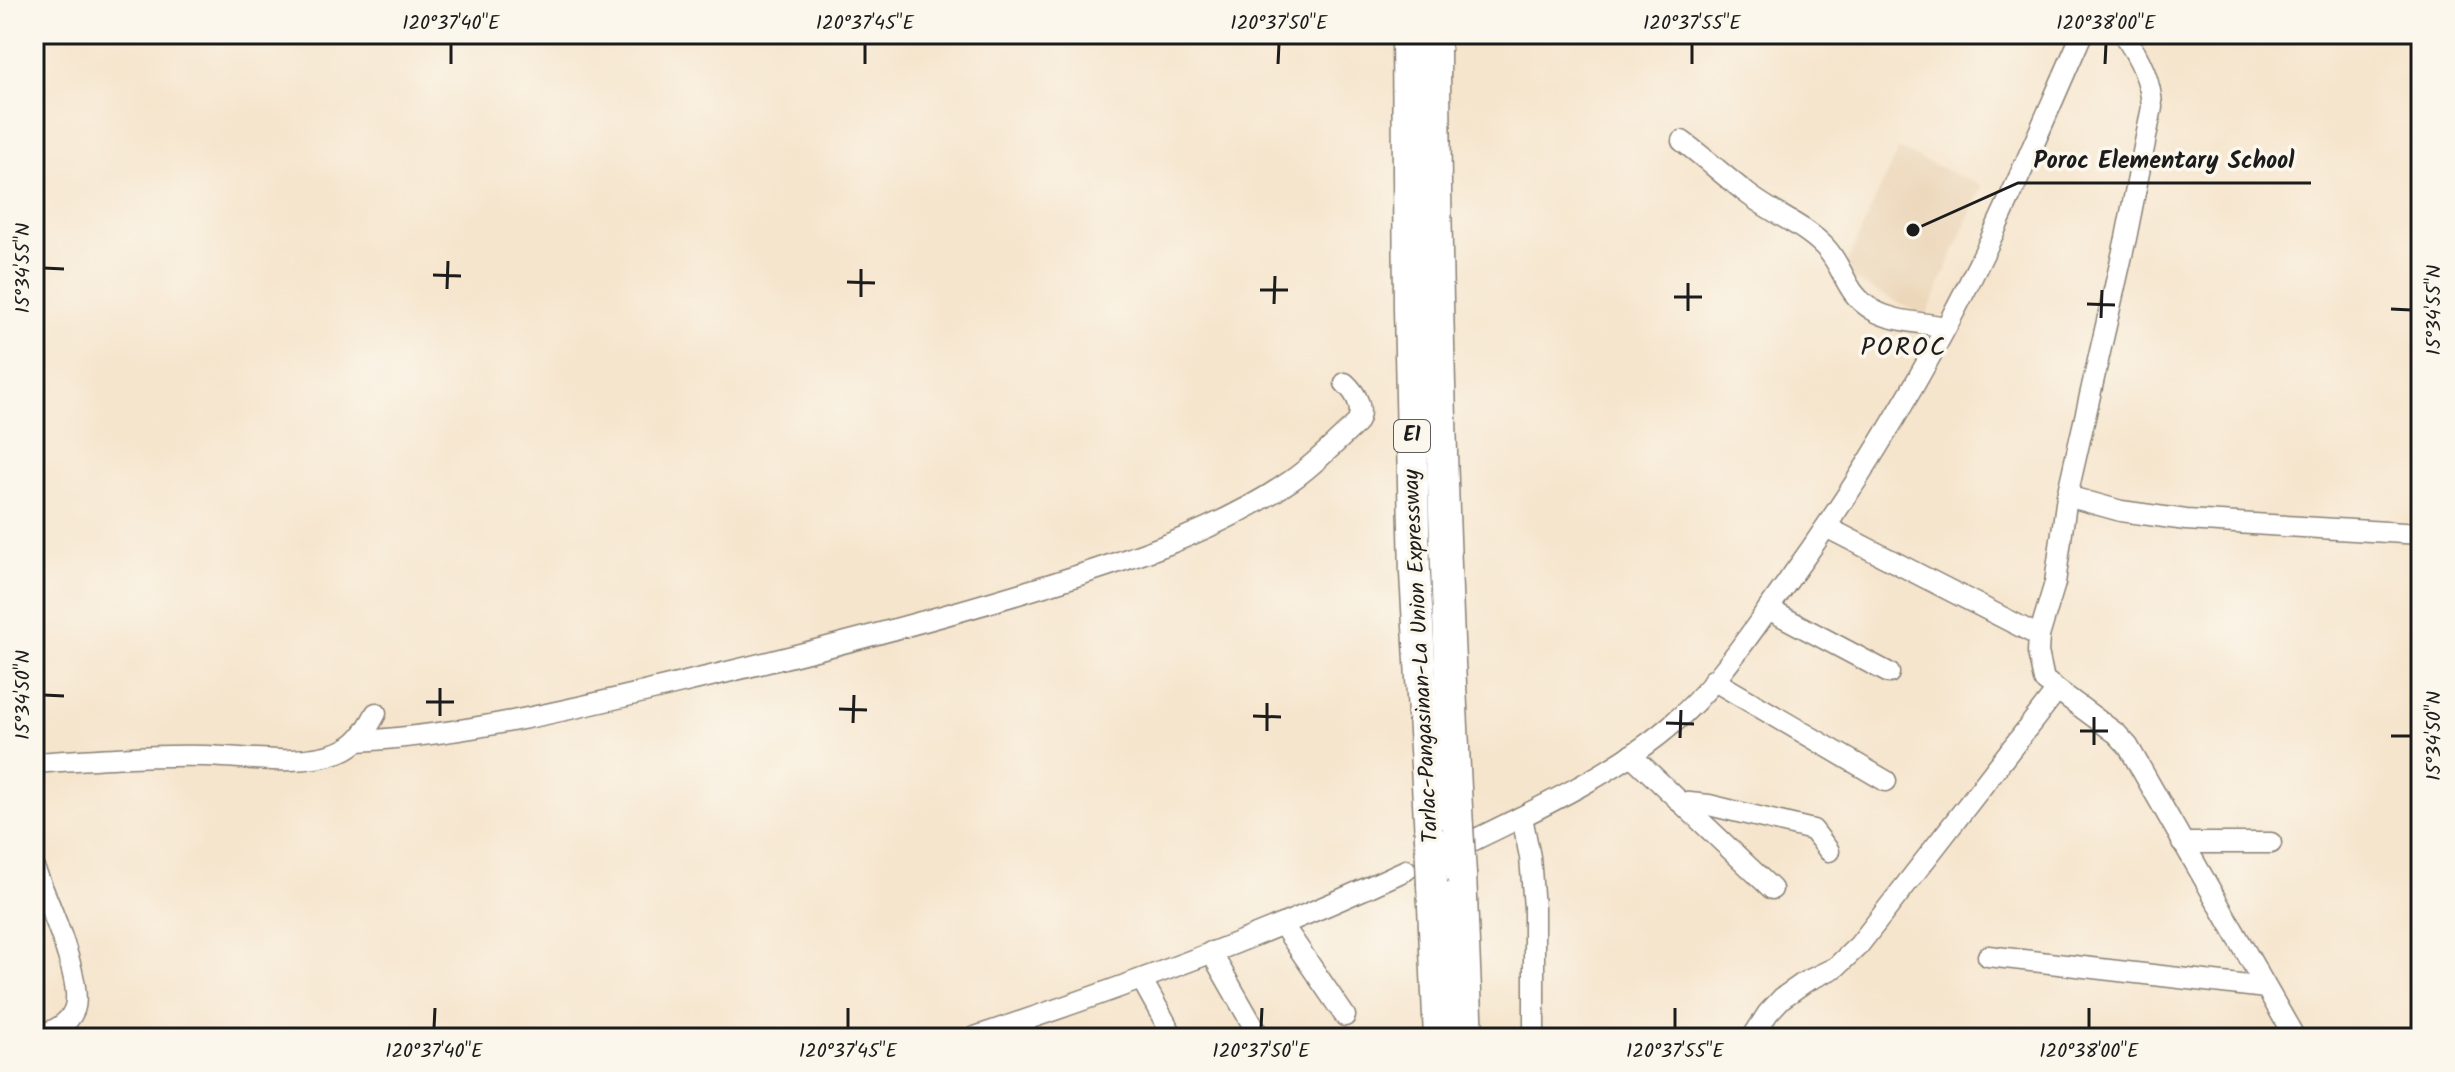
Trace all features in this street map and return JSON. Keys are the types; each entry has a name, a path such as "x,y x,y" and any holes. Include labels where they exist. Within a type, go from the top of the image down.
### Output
{"highway":[{"name":"Tarlac-Pangasinan-La Union Expressway","path":"1407,34 1415,573 1439,1038"},
{"name":"Tarlac-Pangasinan-La Union Expressway","path":"1435,34 1442,473 1465,834 1461,874 1468,1038"}],"street":[{"path":"1465,834 1522,817 1631,755 1670,726 1713,680 1768,609 1828,528 1912,387 1985,250 2082,34"},
{"path":"2123,34 2146,74 2152,107 2126,238 2067,496 2055,583 2039,636 2040,668 2044,680 2117,734 2128,746 2295,1038"},
{"path":"1682,141 1745,192 1824,246 1837,261 1842,278 1851,291 1872,310 1944,327"},
{"path":"358,741 401,739 490,726 617,699 862,639 1121,563 1226,518 1292,480 1356,424 1361,416 1352,390 1345,383"},
{"path":"2067,496 2121,511 2186,520 2421,534"},
{"path":"1828,528 2039,636"},
{"path":"1768,609 1889,673"},
{"path":"1713,680 1886,781"},
{"path":"1752,1038 1782,998 1805,982 1836,967 1859,945 2057,690"},
{"path":"34,763 164,756 314,758 341,752 358,741 376,713"},
{"path":"1631,755 1772,889"},
{"path":"1680,802 1709,805 1813,830 1829,851"},
{"path":"1522,817 1530,857 1534,908 1534,1038"},
{"path":"2182,843 2271,843"},
{"path":"34,868 66,951 77,999 75,1010 64,1023 52,1033 34,1036"},
{"path":"972,1038 1142,980 1406,870"},
{"path":"1282,924 1345,1016"},
{"path":"1211,952 1260,1038"},
{"path":"1988,956 2266,988"},
{"path":"1142,980 1174,1038"}],"shaded area":[{"path":"1898,149 1982,186 1926,317 1842,274"}],"place":[{"name":"Poroc Elementary School","path":"1913,230"}],"district":[{"name":"POROC","path":"1904,348"}]}
